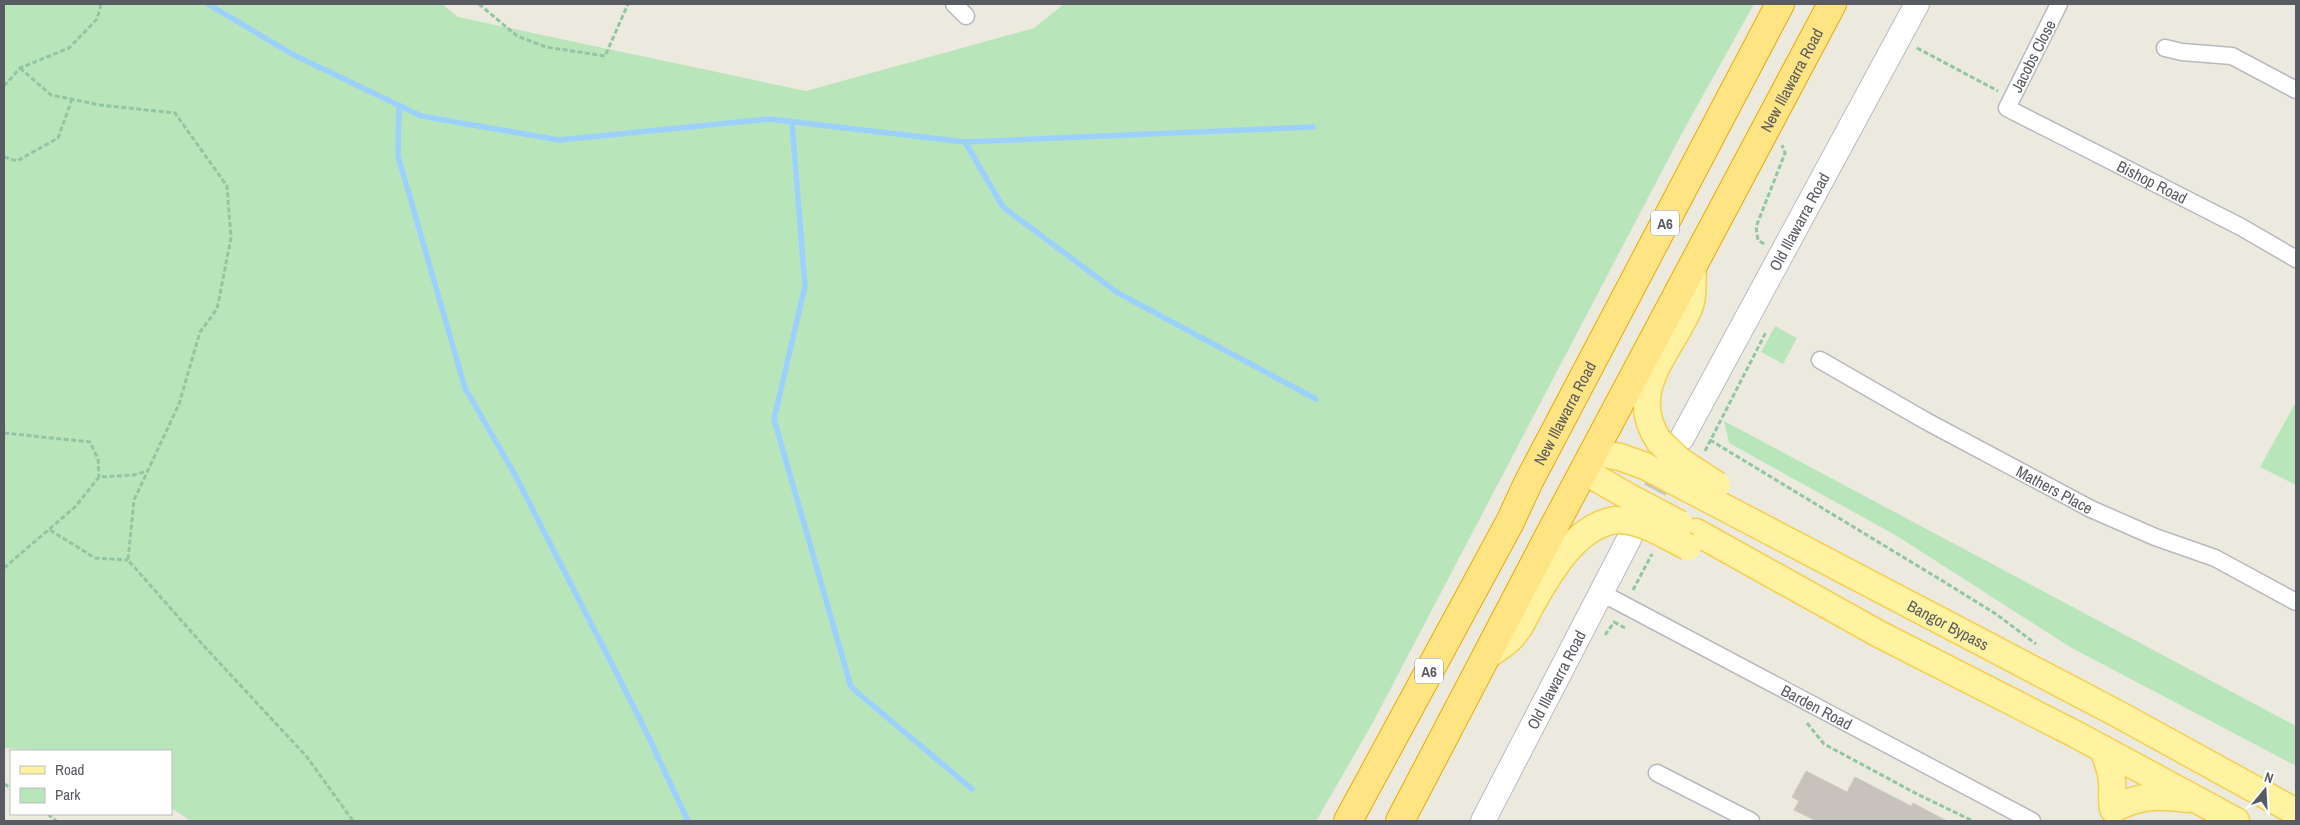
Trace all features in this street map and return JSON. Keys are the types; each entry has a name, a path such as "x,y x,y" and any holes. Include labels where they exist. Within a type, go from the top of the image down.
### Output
{"highway":[{"name":"New Illawarra Road","path":"1348,821 1510,522 1780,4"},
{"name":"New Illawarra Road","path":"1400,821 1832,4"},
{"path":"1548,447 1589,461"}],"main road":[{"path":"1693,266 1690,306 1656,366 1648,390 1647,414 1651,428 1670,440 1680,461 1714,493"},
{"name":"Bangor Bypass","path":"1589,461 1620,457 1714,493 1838,569 2118,714 2296,812"},
{"path":"1589,461 1630,497 1692,539 2103,749 2236,821"},
{"path":"1487,656 1514,635 1546,577 1585,532 1601,523 1623,530 1628,520 1692,539"},
{"path":"2103,749 2112,783 2109,815"},
{"path":"2109,815 2131,800 2153,796 2196,800"}],"street":[{"path":"954,4 966,16"},
{"name":"Old Illawarra Road","path":"1670,440 1779,256 1917,4"},
{"name":"Jacobs Close","path":"2009,103 2059,4"},
{"path":"2165,48 2182,52 2232,56 2296,90"},
{"name":"Bishop Road","path":"2009,103 2241,227 2296,259"},
{"name":"Mathers Place","path":"1820,360 1926,421 2091,510 2156,537 2215,558 2296,602"},
{"name":"Old Illawarra Road","path":"1483,821 1600,596 1623,530"},
{"name":"Barden Road","path":"1600,596 1613,599 2032,821"},
{"path":"1657,772 1751,821"}],"path":[{"path":"4,86 20,68 69,48 97,19 100,4"},
{"path":"479,4 518,36 546,47 605,56 628,4"},
{"path":"1911,44 2009,103"},
{"path":"20,68 51,94 100,105 175,113 227,186 231,238 217,308 200,332 179,404 134,500 128,560"},
{"path":"4,157 17,161 58,138 72,99"},
{"path":"1770,123 1780,138 1785,153 1756,228 1758,240 1779,256"},
{"path":"4,433 90,442 98,459 99,477 75,508 4,568"},
{"path":"1710,440 1972,599 2043,649"},
{"path":"99,477 134,475 148,471"},
{"path":"50,530 95,558 128,560 203,645 307,757 353,821"},
{"path":"1625,606 1656,545"},
{"path":"1614,622 1631,631"},
{"path":"1806,721 1824,744 1917,794 1973,821"}],"green space":[{"path":"4,4 442,4 458,17 806,91 1034,28 1064,4 1754,4 1681,135 1371,726 1316,821 191,821 172,809 172,750 33,750 4,748"},
{"path":"1775,326 1797,338 1783,364 1761,352"},
{"path":"2296,402 2296,485 2260,467"},
{"path":"1724,421 2296,726 2296,766 2070,647 1897,536 1729,443"}],"building":[{"path":"1806,771 1847,792 1855,777 1911,806 1913,803 1947,821 1816,821 1794,810 1799,801 1792,797"}],"waterway":[{"path":"208,4 292,54 421,116 559,140 769,119 965,142 1313,127"},
{"path":"399,105 398,156 465,388 514,473 641,721 688,821"},
{"path":"792,122 805,286 774,419 851,687 972,789"},
{"path":"965,142 1003,207 1118,293 1316,399"}],"tunnel":[{"path":"1638,522 1671,459"}]}
